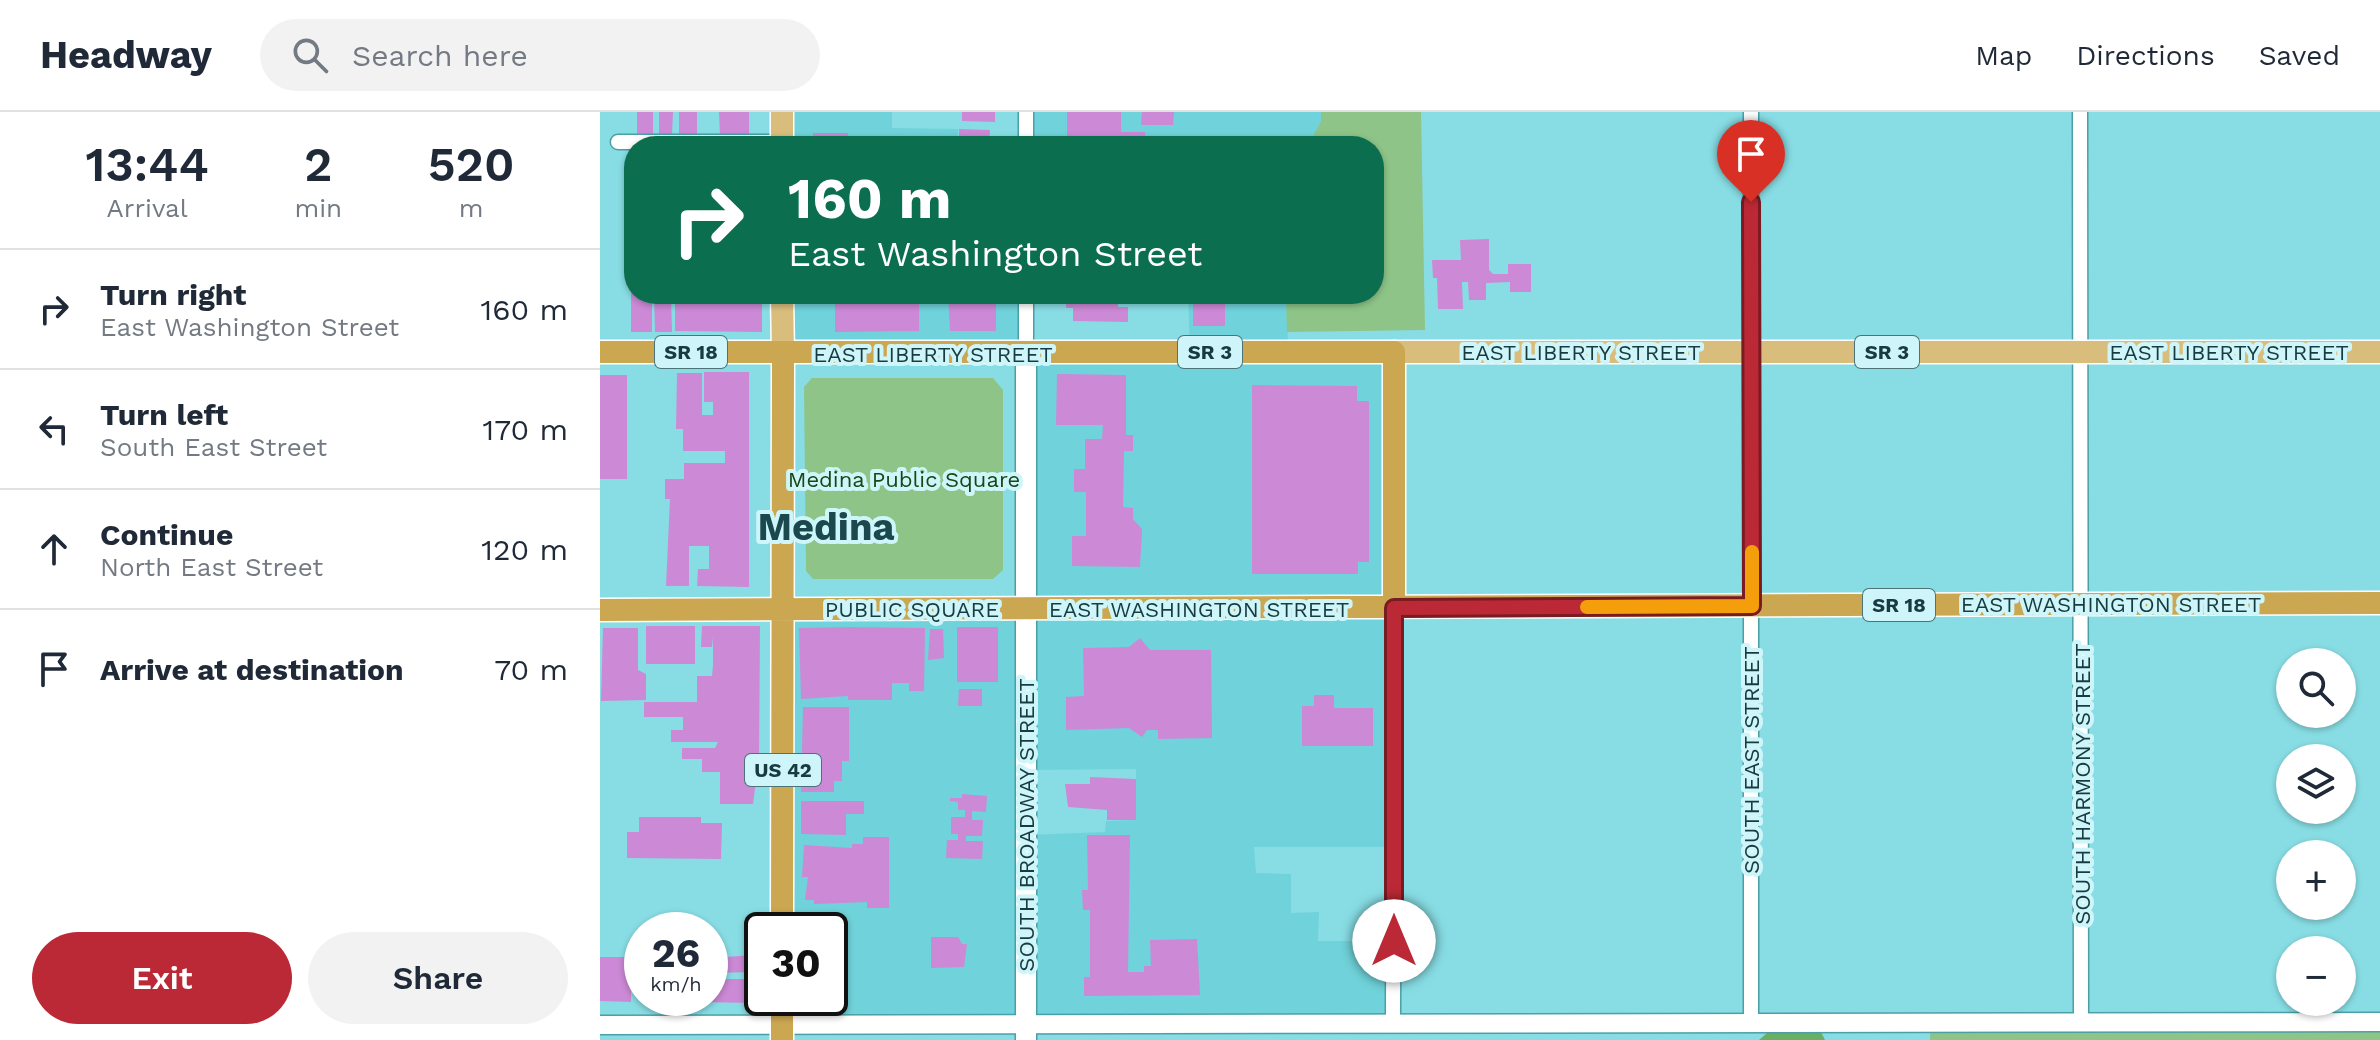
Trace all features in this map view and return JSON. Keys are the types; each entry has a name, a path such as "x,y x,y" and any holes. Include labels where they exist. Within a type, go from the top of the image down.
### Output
{"highway":[{"name":"SR 18","path":"600,352 783,354"},
{"name":"EAST LIBERTY STREET","path":"783,354 1394,352"},
{"path":"1394,352 1394,608"},
{"name":"US 42","path":"782,912 783,354"},
{"name":"EAST WASHINGTON STREET","path":"1026,610 2380,603"},
{"name":"PUBLIC SQUARE","path":"600,610 1026,610"}],"main road":[{"path":"782,112 782,136"},
{"name":"US 42","path":"782,304 783,354"},
{"name":"EAST LIBERTY STREET","path":"1394,352 2380,352"},
{"name":"PUBLIC SQUARE","path":"1026,354 1026,610"},
{"name":"SOUTH BROADWAY STREET","path":"1026,610 1026,1032"}],"street":[{"path":"1026,112 1026,136"},
{"name":"SOUTH EAST STREET","path":"1751,112 1751,1024"},
{"name":"SOUTH HARMONY STREET","path":"2080,112 2081,1023"},
{"path":"618,142 624,142"},
{"path":"1026,304 1026,354"},
{"path":"1393,1024 1394,608"},
{"path":"600,1025 782,1033 1026,1032 1393,1024 2380,1022"}],"shaded area":[{"path":"782,112 892,112 892,128 958,129 958,136 782,136"},
{"path":"1026,112 1321,112 1314,136 1026,136"},
{"path":"782,304 1026,304 1026,353 1190,352 1188,304 1287,304 1288,352 1394,352 1394,847 1254,847 1256,873 1291,874 1291,913 1319,912 1318,941 1394,941 1393,1024 782,1025 782,1016 848,1016 848,912 782,912 782,609 1026,610 1026,354 783,354","holes":["1136,769 1136,820 1106,821 1105,832 1026,835 1027,770"]}],"green space":[{"path":"1321,112 1421,112 1425,330 1287,332 1286,304 1384,304 1384,136 1313,136 1321,121"},
{"name":"Medina Public Square","path":"812,378 993,378 1003,390 1003,570 993,579 813,579 806,571 804,387"},
{"path":"2380,1030 2380,1040 1930,1040 1930,1032"},
{"path":"1821,1032 1825,1040 1759,1040 1767,1033"}],"building":[{"path":"637,112 653,112 653,134 637,134"},
{"path":"659,112 673,112 672,135 659,135"},
{"path":"679,112 697,112 697,136 679,135"},
{"path":"719,112 749,112 749,135 720,136"},
{"path":"962,112 995,112 995,122 962,121"},
{"path":"1067,112 1121,112 1121,132 1145,132 1145,136 1067,136"},
{"path":"1142,112 1174,112 1173,125 1141,125"},
{"path":"959,129 990,130 990,136 959,136"},
{"path":"813,133 848,133 848,136 813,136"},
{"path":"1489,239 1489,270 1493,274 1508,274 1508,264 1531,264 1531,292 1510,292 1510,282 1486,283 1486,300 1469,300 1468,282 1462,282 1463,309 1438,309 1437,278 1433,278 1432,260 1461,260 1460,240"},
{"path":"631,304 652,304 652,332 631,332"},
{"path":"654,304 671,304 672,332 655,332"},
{"path":"675,304 762,304 762,332 675,331"},
{"path":"835,304 919,304 919,331 835,332"},
{"path":"949,304 996,304 996,331 950,331"},
{"path":"1066,304 1118,304 1118,307 1128,307 1128,322 1073,321 1073,308 1066,308"},
{"path":"1193,304 1225,304 1225,326 1193,326"},
{"path":"704,372 749,372 749,587 697,586 698,569 709,569 709,546 689,546 689,586 666,586 670,499 665,499 665,479 684,479 684,463 725,463 725,451 683,451 683,429 676,429 677,373 702,373 702,415 713,415 713,402 704,402"},
{"path":"1057,374 1126,375 1126,435 1133,435 1133,451 1124,451 1123,507 1133,508 1133,519 1142,529 1140,567 1072,566 1072,536 1086,536 1086,492 1074,492 1074,469 1085,469 1085,439 1102,439 1103,425 1056,425"},
{"path":"600,375 627,375 627,479 600,479"},
{"path":"1252,385 1357,386 1357,401 1369,401 1369,562 1358,562 1358,574 1252,574"},
{"path":"902,471 908,471 913,479 911,485 902,487 897,482 897,476"},
{"path":"646,626 695,626 695,664 646,664"},
{"path":"702,626 760,626 759,759 753,804 720,804 720,772 702,772 702,759 682,759 682,748 715,748 718,742 671,742 671,730 683,730 683,717 644,717 644,702 697,702 697,676 712,676 713,665 713,637 712,647 701,647"},
{"path":"957,627 998,627 998,682 957,682"},
{"path":"603,628 638,628 638,670 646,674 646,700 601,701"},
{"path":"799,628 925,628 924,691 909,691 909,683 892,683 892,700 848,700 848,696 801,699"},
{"path":"930,629 943,629 944,658 928,660"},
{"path":"1140,638 1150,650 1211,650 1212,738 1158,739 1158,730 1147,730 1142,737 1129,728 1066,730 1066,697 1084,696 1083,648 1129,647"},
{"path":"959,689 982,689 982,706 958,706"},
{"path":"1314,695 1334,695 1334,708 1373,708 1373,746 1302,746 1302,706 1314,706"},
{"path":"803,707 849,707 849,761 842,761 842,781 834,781 834,792 801,792"},
{"path":"1090,777 1136,779 1136,820 1107,820 1107,810 1068,807 1065,784 1090,784"},
{"path":"962,794 987,796 986,812 972,811 972,820 983,820 982,836 966,836 966,841 983,841 982,859 946,858 947,840 958,840 958,834 951,834 951,817 965,817 965,810 958,810 958,802 950,801 950,798 962,798"},
{"path":"801,801 864,801 864,814 846,814 846,835 801,834"},
{"path":"639,817 701,817 701,823 722,823 721,859 627,858 627,832 639,832"},
{"path":"1087,835 1130,835 1128,972 1144,972 1144,966 1151,966 1150,940 1197,939 1200,995 1084,996 1084,977 1090,977 1090,910 1083,910 1082,890 1088,890"},
{"path":"863,837 889,837 889,908 867,908 867,902 814,904 814,900 805,900 808,877 802,877 804,845 852,848 852,844 863,844"},
{"path":"931,937 958,937 962,944 967,944 964,967 931,968"},
{"path":"744,956 744,972 728,973 728,957"},
{"path":"600,957 624,957 624,1002 600,1001"},
{"path":"728,979 744,979 744,1003 728,1003"}],"slow traffic":[{"path":"1587,607 1752,606 1752,552"}],"district":[{"name":"Medina","path":"826,527"}],"route":[{"path":"1394,941 1394,608 1752,606 1751,202"}]}
